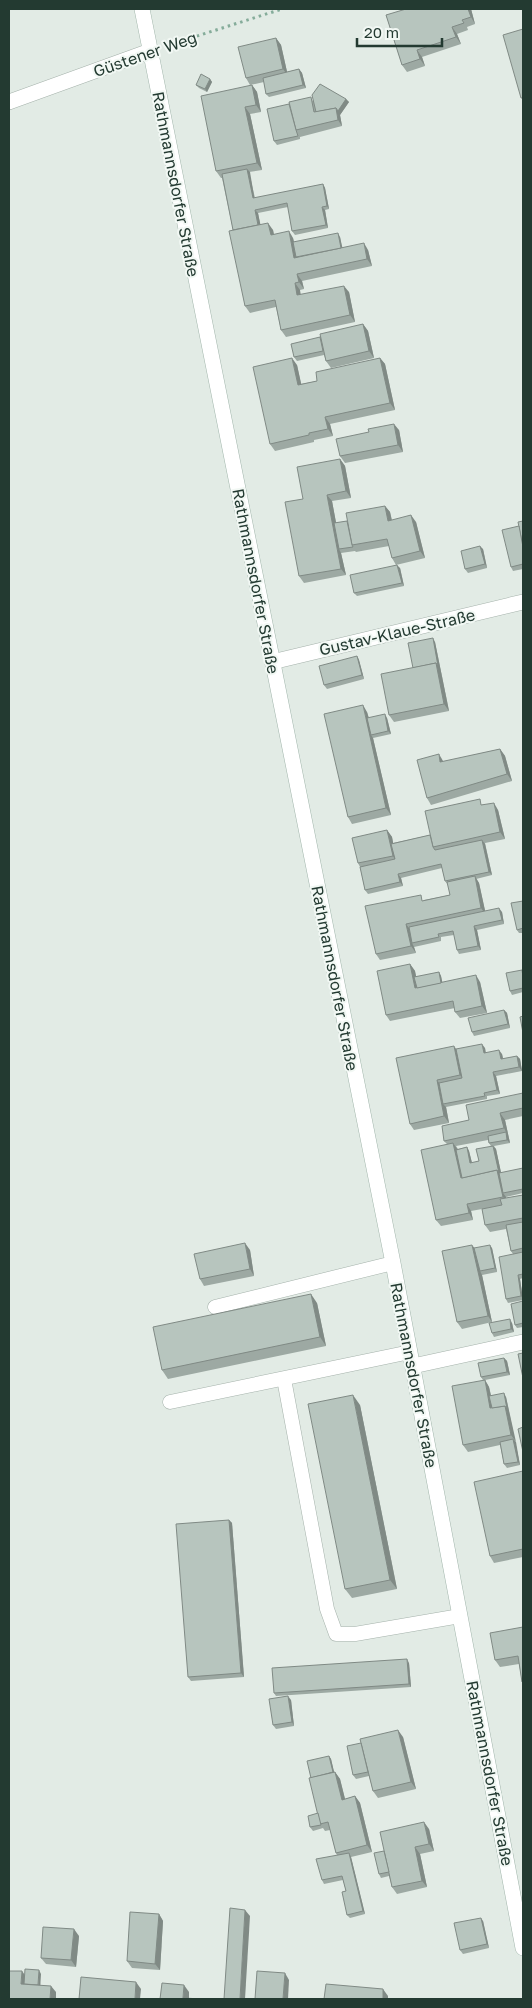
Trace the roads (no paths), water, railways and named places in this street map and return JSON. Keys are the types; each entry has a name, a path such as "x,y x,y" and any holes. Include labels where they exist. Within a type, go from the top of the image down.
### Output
{"street":[{"name":"Rathmannsdorfer Straße","path":"142,9 412,1359 523,1948"},
{"name":"Güstener Weg","path":"9,102 150,51"},
{"name":"Gustav-Klaue-Straße","path":"272,662 523,602"},
{"path":"412,1359 523,1342"}],"lane":[{"path":"215,1307 393,1263"},
{"path":"170,1402 284,1379 412,1359"},
{"path":"284,1379 327,1609 336,1634 355,1634 460,1616"}]}
